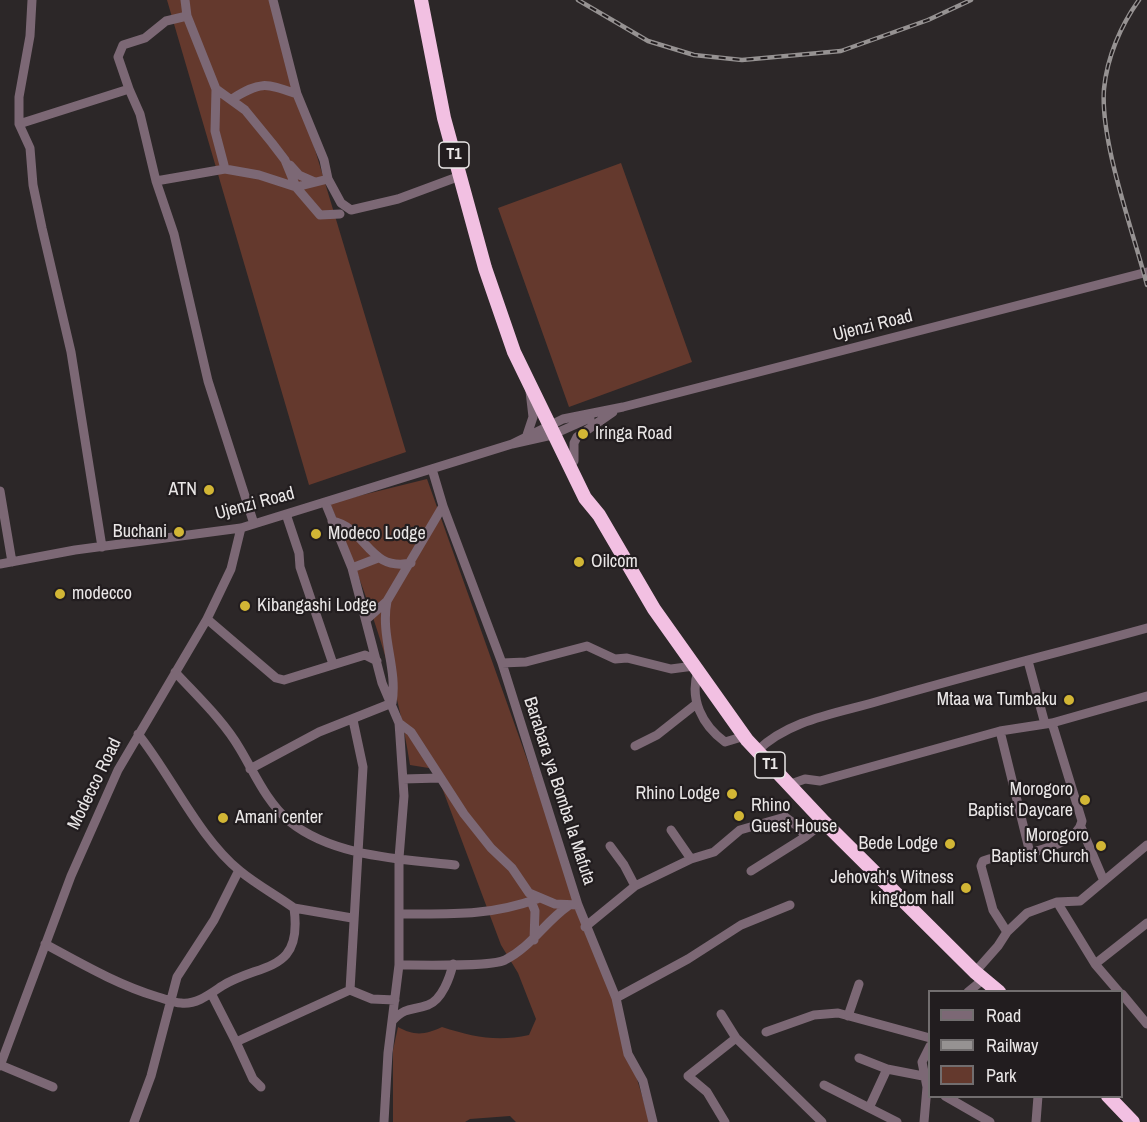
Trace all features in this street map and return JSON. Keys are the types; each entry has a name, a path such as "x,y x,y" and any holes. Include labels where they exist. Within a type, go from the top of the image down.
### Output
{"highway":[{"name":"T1","path":"421,0 439,96 484,268 500,306 514,352 530,388 574,461 597,505 599,515"},
{"name":"T1","path":"500,306 511,324 585,498 599,515 638,583 696,669 757,752 824,822 997,990"},
{"path":"1110,1098 1133,1122"}],"street":[{"path":"32,0 30,36 19,97 19,124 30,148 35,196 71,352 102,548"},
{"path":"185,0 187,16 216,89 215,131 225,169"},
{"path":"273,0 297,94 321,151 328,179 341,203 351,210 398,199 460,176"},
{"path":"187,16 166,21 145,38 123,45 118,57 140,114 156,181 174,234 208,381 254,524"},
{"path":"232,99 254,86 266,84 297,94"},
{"path":"19,124 129,88"},
{"path":"216,89 232,99 252,119 299,175 315,182"},
{"path":"285,161 296,187 320,215 327,217 340,214"},
{"path":"156,181 225,169 259,175 296,187 328,179"},
{"name":"Ujenzi Road","path":"0,564 241,528 512,444 606,411 1147,272"},
{"path":"528,435 533,417 530,388"},
{"path":"574,461 574,443 577,437 604,417 623,407"},
{"name":"Ujenzi Road","path":"512,444 528,435 554,428"},
{"name":"Barabara ya Bomba la Mafuta","path":"432,469 443,506 502,663 573,906 585,927 616,998 628,1054 643,1081 653,1122"},
{"path":"0,491 12,562"},
{"path":"325,502 352,568 382,683 399,723 403,779 399,858 401,914 399,965 384,1122"},
{"path":"367,619 387,601 443,506"},
{"path":"286,514 299,553 300,567 333,664"},
{"path":"332,521 344,523 378,558 399,565 411,563"},
{"name":"Modecco Road","path":"0,1065 71,876 118,770 207,619 231,569 241,528"},
{"path":"352,568 378,558"},
{"path":"387,601 384,621 394,689 392,703"},
{"path":"207,619 276,678 284,680 365,656 374,646"},
{"path":"757,752 796,723 976,672 1028,661 1147,628"},
{"path":"502,663 540,659 587,646 615,659 627,658 671,669 696,669 695,705 725,742 745,736"},
{"path":"365,656 377,661"},
{"path":"1028,661 1080,813 1081,827 1104,881"},
{"path":"175,672 239,748 271,803 290,822 324,841 359,852 455,865"},
{"path":"788,785 805,779 820,781 1000,731 1049,724 1147,696"},
{"path":"250,769 319,732 392,703"},
{"path":"635,746 657,735 695,705"},
{"path":"350,990 352,918 359,852 363,767 353,720"},
{"path":"399,723 411,732 480,835 512,868 534,900 534,940"},
{"path":"1000,731 1030,853"},
{"path":"138,734 158,759 197,823 239,870 294,908 352,918"},
{"path":"403,779 440,778"},
{"path":"585,927 635,886 692,859 714,852 740,830 785,817 800,828 805,837"},
{"path":"751,871 805,837 824,822"},
{"path":"1007,932 993,910 981,866 983,861 1030,853 1057,845 1081,827"},
{"path":"671,830 692,859"},
{"path":"969,990 1007,932 1027,913 1057,902 1080,901 1147,845"},
{"path":"610,846 624,865 635,886"},
{"path":"134,1122 151,1076 177,977 214,920 239,870"},
{"path":"401,914 468,915 501,910 534,900 573,906"},
{"path":"1057,902 1095,964 1117,990"},
{"path":"616,998 688,959 741,925 790,905"},
{"path":"399,965 503,962 534,940 557,914 573,906"},
{"path":"45,944 105,977 181,1004 212,995 223,986 275,965 292,944 296,922 294,908"},
{"path":"1095,964 1146,926"},
{"path":"393,1020 403,1010 430,1005 449,981 453,964"},
{"path":"848,1016 859,984"},
{"path":"236,1042 350,990 372,999 395,1000"},
{"path":"212,995 253,1079 261,1088"},
{"path":"1123,996 1147,1024"},
{"path":"766,1032 814,1016 838,1013 928,1037"},
{"path":"721,1014 736,1038 822,1122"},
{"path":"725,1122 707,1092 688,1076 736,1038"},
{"path":"924,1122 928,1088 922,1062 928,1050"},
{"path":"859,1059 887,1069 924,1076"},
{"path":"0,1065 53,1087"},
{"path":"870,1108 887,1069"},
{"path":"824,1085 897,1122"},
{"path":"948,1098 990,1122"},
{"path":"1036,1122 1038,1098"}],"green space":[{"path":"167,0 270,0 406,452 309,485"},
{"path":"621,163 692,362 569,407 498,208"},
{"path":"427,479 613,1000 650,1122 516,1122 510,1116 470,1119 465,1122 393,1122 393,1050 398,1027 409,1032 420,1033 442,1027 475,1036 506,1038 529,1035 536,1019 518,973 501,945 435,769 410,765 397,698 378,632 330,503"}],"railway":[{"path":"578,0 648,41 694,55 742,60 841,51 928,20 971,0"},
{"path":"1139,0 1126,20 1112,53 1104,89 1104,110 1112,160 1147,285"}],"place":[{"name":"Iringa Road","path":"583,434"},
{"name":"ATN","path":"209,490"},
{"name":"Buchani","path":"179,532"},
{"name":"Modeco Lodge","path":"316,534"},
{"name":"Oilcom","path":"579,562"},
{"name":"modecco","path":"60,594"},
{"name":"Kibangashi Lodge","path":"245,606"},
{"name":"Mtaa wa Tumbaku","path":"1069,700"},
{"name":"Rhino Lodge","path":"732,794"},
{"name":"Morogoro Baptist Daycare","path":"1085,800"},
{"name":"Rhino Guest House","path":"739,816"},
{"name":"Amani center","path":"223,818"},
{"name":"Bede Lodge","path":"950,844"},
{"name":"Morogoro Baptist Church","path":"1101,846"},
{"name":"Jehovah's Witness kingdom hall","path":"966,888"}]}
